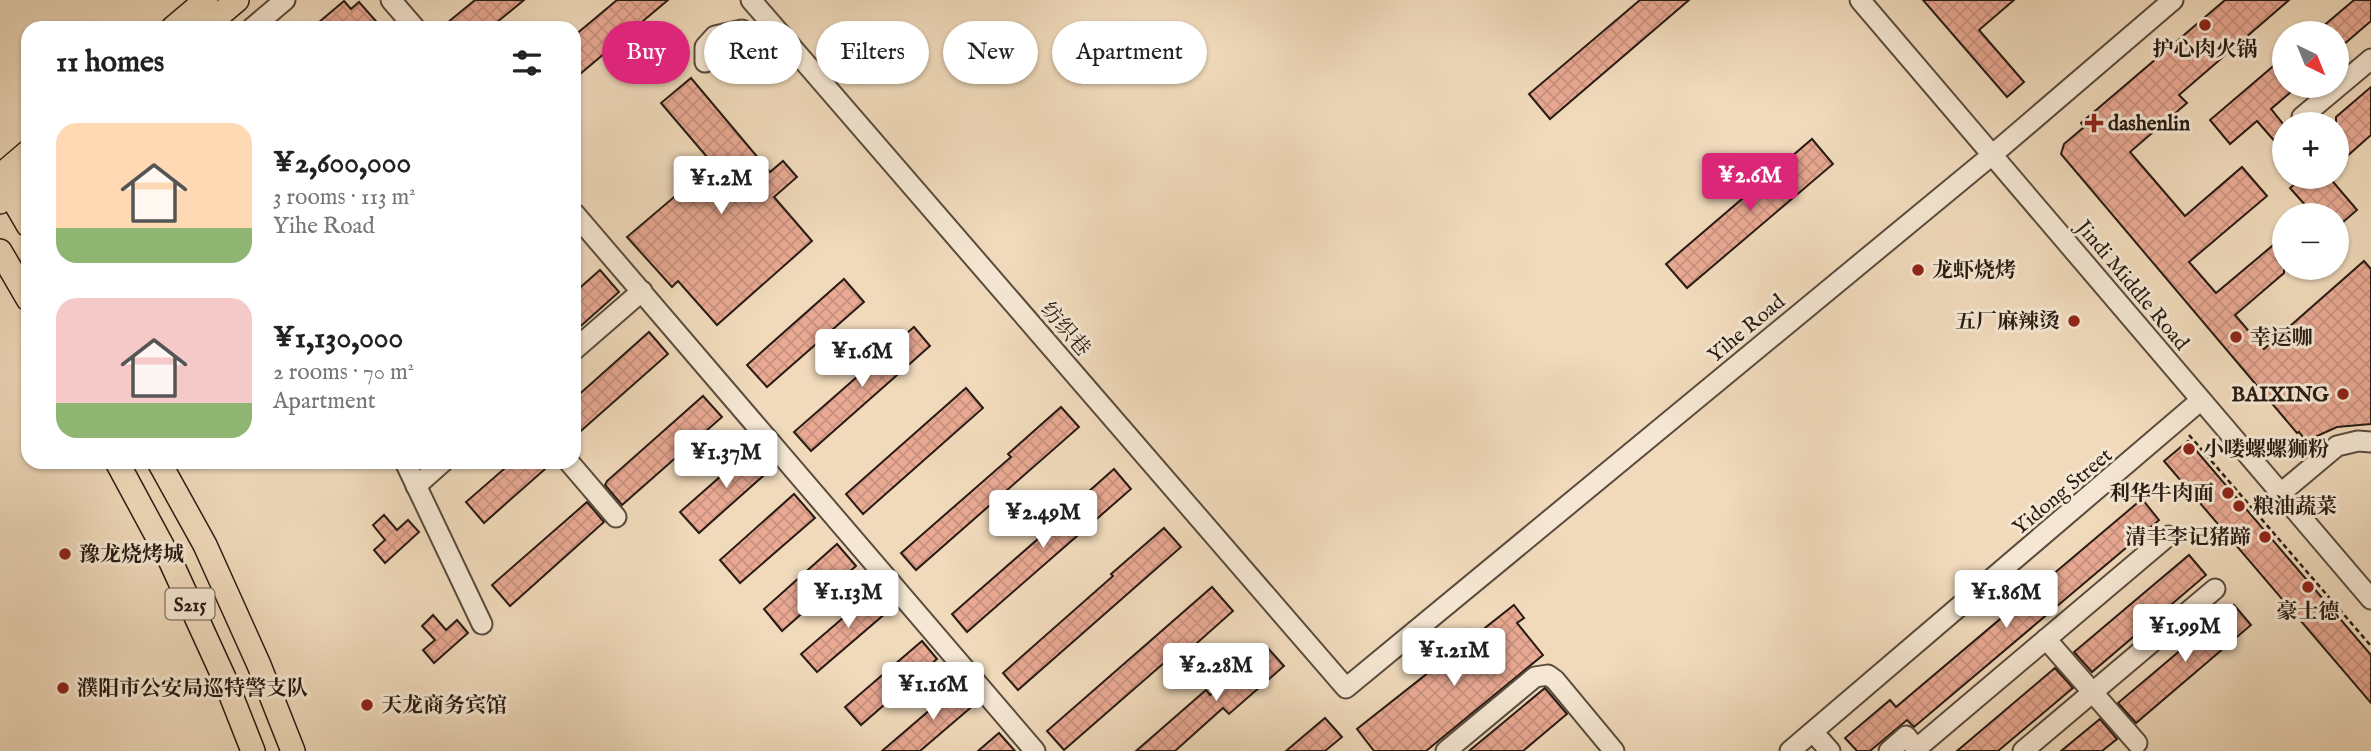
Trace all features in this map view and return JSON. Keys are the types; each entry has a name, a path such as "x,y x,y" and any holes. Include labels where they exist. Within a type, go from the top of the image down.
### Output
{"main road":[{"path":"181,21 206,0"},
{"path":"212,21 237,0"},
{"path":"2,187 21,161"},
{"path":"2,187 21,180"},
{"path":"2,187 21,215"},
{"path":"0,251 21,287"},
{"name":"S215","path":"121,469 171,562 225,680 253,751"},
{"name":"S215","path":"163,469 205,545 259,665 293,751"}],"street":[{"path":"260,21 285,0"},
{"path":"391,0 409,21"},
{"name":"纺织巷","path":"751,0 1346,688"},
{"name":"Jindi Middle Road","path":"1860,0 2281,493 2367,585"},
{"name":"Yihe Road","path":"1346,688 1992,155 2173,0"},
{"path":"2308,112 2371,59"},
{"path":"581,221 1035,751"},
{"path":"581,344 642,292"},
{"name":"Yidong Street","path":"1790,751 2202,400"},
{"path":"2281,493 2337,446 2358,441 2371,442"},
{"path":"408,469 482,624"},
{"path":"416,486 435,469"},
{"path":"575,469 616,517"},
{"path":"1889,751 1906,737 1917,750 2168,536"},
{"path":"2023,751 2215,589"},
{"path":"2046,639 2137,743"},
{"path":"1446,751 1535,677 1548,675 1614,751"},
{"path":"1813,732 1830,751"}],"path":[{"path":"2189,435 2371,646"}],"building":[{"path":"475,0 524,0 498,21 450,21"},
{"path":"617,0 668,0 643,21 602,21 602,55 581,73 581,30"},
{"path":"1640,0 1689,0 1550,119 1529,94"},
{"path":"1923,0 2014,0 1979,30 2024,82 2007,97"},
{"path":"2225,0 2289,0 2179,95 2187,103 2130,152 2185,216 2242,167 2267,196 2189,262 2216,293 2272,246 2272,280 2276,280 2235,315 2264,349 2342,280 2349,280 2349,274 2364,261 2371,269 2371,424 2337,427 2306,441 2297,433 2061,154 2064,144 2084,127 2081,123"},
{"path":"2354,0 2371,0 2371,21 2349,40 2349,21 2329,21"},
{"path":"344,1 351,9 359,2 376,21 320,21"},
{"path":"2272,67 2272,98 2284,98 2271,109 2273,112 2272,138 2257,121 2230,144 2210,120"},
{"path":"690,79 770,172 783,161 797,177 774,197 812,241 717,325 678,281 672,287 627,237 713,164 661,103 684,84 690,84"},
{"path":"2371,87 2371,135 2349,154 2349,112 2342,112"},
{"path":"1812,139 1833,164 1687,288 1666,264"},
{"path":"2291,189 2339,189 2357,210 2349,217 2349,203 2303,203"},
{"path":"600,270 619,292 581,326 581,287"},
{"path":"844,279 864,302 767,387 747,365"},
{"path":"914,327 930,346 811,451 794,432"},
{"path":"649,332 668,354 581,431 581,393"},
{"path":"966,388 983,408 863,514 846,494"},
{"path":"703,396 722,417 622,505 605,485 607,481"},
{"path":"1061,407 1079,427 916,570 901,553 1011,457 1008,454"},
{"path":"2188,441 2371,655 2371,703 2164,461"},
{"path":"754,447 772,468 699,533 680,512"},
{"path":"504,469 545,469 484,523 466,502"},
{"path":"1114,469 1131,489 967,632 952,614"},
{"path":"794,494 815,518 740,583 720,560"},
{"path":"2142,499 2159,520 1914,727 1907,720 1870,751 1857,751 1845,738 1890,700 1896,707"},
{"path":"587,502 604,522 510,606 492,585"},
{"path":"384,515 397,530 408,520 419,532 385,563 374,550 385,540 373,525"},
{"path":"1164,528 1181,547 1018,690 1003,673"},
{"path":"837,544 856,566 782,631 764,609"},
{"path":"2189,555 2206,575 2092,672 2074,652"},
{"path":"879,587 894,606 817,672 801,654"},
{"path":"1212,587 1233,611 1178,660 1173,655 1064,750 1047,731"},
{"path":"1514,605 1524,618 1517,623 1543,655 1426,751 1374,751 1357,729"},
{"path":"2234,605 2251,625 2136,723 2118,703"},
{"path":"433,615 446,630 457,620 468,633 434,663 423,650 435,640 422,626"},
{"path":"922,641 937,659 861,725 845,707"},
{"path":"1266,646 1284,666 1229,714 1223,708 1175,751 1136,751 1206,690 1210,695"},
{"path":"2055,668 2073,688 1998,751 1957,751"},
{"path":"959,685 975,704 920,751 882,751"},
{"path":"1545,688 1567,714 1523,751 1469,751"},
{"path":"1325,718 1342,737 1325,751 1286,751"},
{"path":"2100,719 2117,739 2102,751 2061,751"},
{"path":"999,733 1015,751 978,751"}],"place":[{"name":"护心肉火锅","path":"2205,25"},
{"name":"dashenlin","path":"2094,123"},
{"name":"龙虾烧烤","path":"1918,270"},
{"name":"五厂麻辣烫","path":"2074,321"},
{"name":"幸运咖","path":"2236,337"},
{"name":"BAIXING","path":"2343,394"},
{"name":"小喽螺螺狮粉","path":"2189,449"},
{"name":"利华牛肉面","path":"2228,493"},
{"name":"粮油蔬菜","path":"2239,506"},
{"name":"清丰李记猪蹄","path":"2265,537"},
{"name":"豫龙烧烤城","path":"65,554"},
{"name":"豪士德","path":"2308,587"},
{"name":"濮阳市公安局巡特警支队","path":"63,688"},
{"name":"天龙商务宾馆","path":"367,705"}]}
